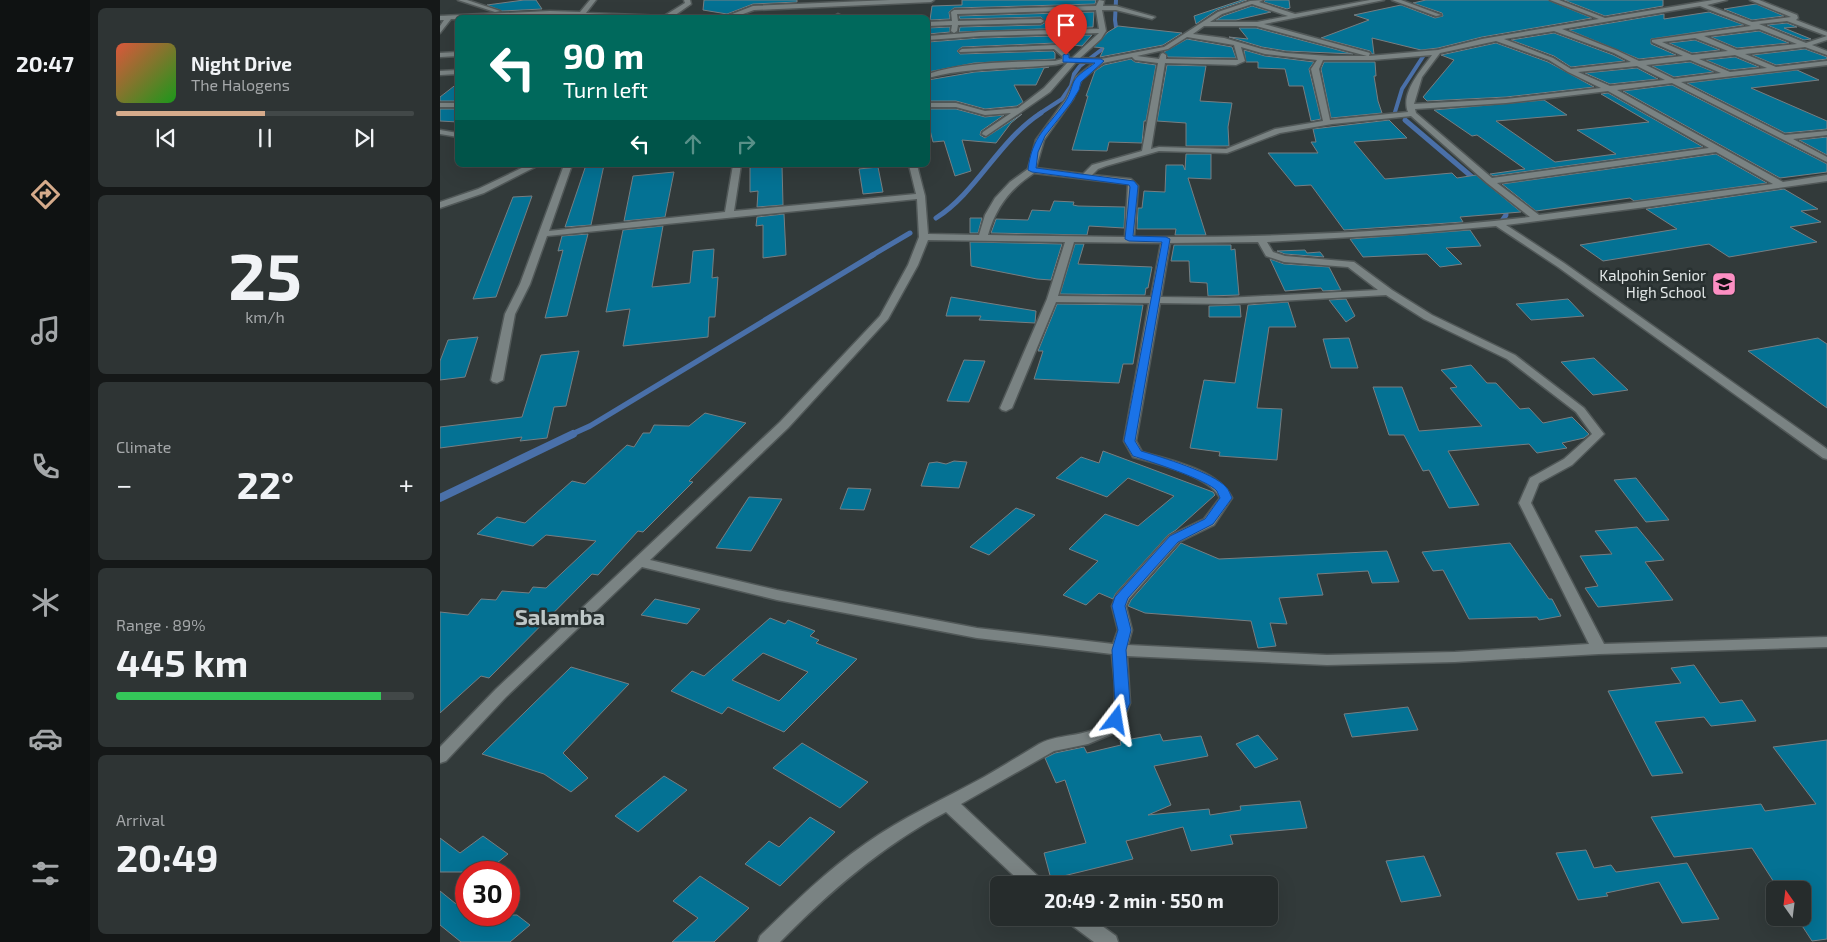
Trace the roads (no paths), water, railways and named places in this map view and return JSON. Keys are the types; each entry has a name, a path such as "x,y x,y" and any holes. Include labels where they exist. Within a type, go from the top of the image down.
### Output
{"street":[{"path":"461,0 505,14"},
{"path":"584,13 592,0"},
{"path":"670,15 688,4 687,0"},
{"path":"734,15 753,8 837,2 931,0"},
{"path":"1042,47 1051,0"},
{"path":"986,134 1047,90 1099,38 1103,31 1101,0"},
{"path":"930,75 944,71 967,68 1055,63 1065,60 1097,61 1166,48 1220,13 1260,0"},
{"path":"1202,24 1257,24 1382,0"},
{"path":"1395,0 1438,14"},
{"path":"1553,0 1603,19"},
{"path":"1187,35 1237,43 1250,49 1266,52 1321,58 1381,57 1438,52 1496,38 1724,0"},
{"path":"1752,23 1795,18 1795,16 1753,0"},
{"path":"837,2 837,15"},
{"path":"1252,2 1294,16"},
{"path":"1700,4 1827,53"},
{"path":"967,68 962,51 954,36 953,9 1000,6 1048,16"},
{"path":"1000,6 1001,22"},
{"path":"930,24 1001,22 1103,8 1116,8 1152,16"},
{"path":"486,15 584,13 616,15"},
{"path":"440,31 449,17"},
{"path":"440,18 455,17"},
{"path":"1788,19 1827,36"},
{"path":"1257,24 1381,57"},
{"path":"1730,75 1654,41 1760,27"},
{"path":"1555,29 1616,52 1636,64 1827,160"},
{"path":"930,38 1103,31"},
{"path":"1695,35 1776,69"},
{"path":"1570,71 1805,45 1827,36"},
{"path":"1496,38 1551,59 1570,71 1610,89 1782,185"},
{"path":"1117,58 1160,61 1240,62 1242,61 1237,43"},
{"path":"962,51 1065,46"},
{"path":"1081,46 1089,46"},
{"path":"1056,47 1066,55 1065,60"},
{"path":"1146,152 1160,61 1166,48"},
{"path":"1412,111 1413,93 1419,77 1438,52"},
{"path":"440,55 455,54"},
{"path":"1321,58 1315,69 1328,123"},
{"path":"1032,170 1034,152 1041,136 1068,103 1076,90 1077,81 1097,61"},
{"path":"1085,177 1095,167 1146,152 1170,148 1227,151 1278,131 1328,123 1412,111 1675,82 1827,62"},
{"path":"930,67 944,71"},
{"path":"440,73 455,72"},
{"path":"440,105 455,105"},
{"path":"930,105 956,105 986,113 1020,110"},
{"path":"1412,111 1490,181 1537,218"},
{"path":"440,132 455,134"},
{"path":"1783,138 1827,133"},
{"path":"1490,181 1717,149"},
{"path":"440,205 481,191 531,167"},
{"path":"497,380 510,314 525,284 567,167"},
{"path":"729,216 737,167"},
{"path":"440,757 501,694 784,425 884,317 913,265 924,237 921,196 914,167"},
{"path":"983,238 988,216 1003,193 1015,181 1032,170 1131,182 1134,186 1129,239"},
{"path":"924,237 1261,239 1342,236 1498,224 1827,178"},
{"path":"542,234 729,216 825,204 921,196"},
{"path":"1498,224 1568,270 1827,455"},
{"path":"1006,408 1052,299 1070,238"},
{"path":"767,942 805,904 871,849 925,815 989,782 1050,746 1088,738 1106,730 1116,720 1122,703 1119,650 1125,630 1119,606 1122,597 1174,539 1209,522 1226,498 1222,489 1213,482 1165,462 1137,454 1130,441 1157,299 1166,239"},
{"path":"1261,239 1269,254 1284,259 1351,264 1388,292 1428,317 1510,357 1580,410 1598,434 1568,462 1534,481 1525,503 1599,649"},
{"path":"1052,299 1226,301 1388,292"},
{"path":"640,562 777,595 977,633 1119,650 1327,660 1455,657 1599,649 1827,642"},
{"path":"948,803 1026,876"},
{"path":"1088,926 1109,942"}],"waterway":[{"path":"1116,0 1115,20 1117,34"},
{"path":"1039,114 1062,99 1071,86 1074,74 1080,66 1109,44"},
{"path":"1395,112 1402,89 1424,55"},
{"path":"936,218 964,195 1012,138 1041,113"},
{"path":"1405,120 1478,182"},
{"path":"1502,221 1506,215 1505,205"},
{"path":"871,256 910,233"},
{"path":"570,435 590,426 873,255"},
{"path":"440,498 573,434"}],"place":[{"name":"Kalpohin Senior High School","path":"1724,284"}],"district":[{"name":"Salamba","path":"560,616"}]}
